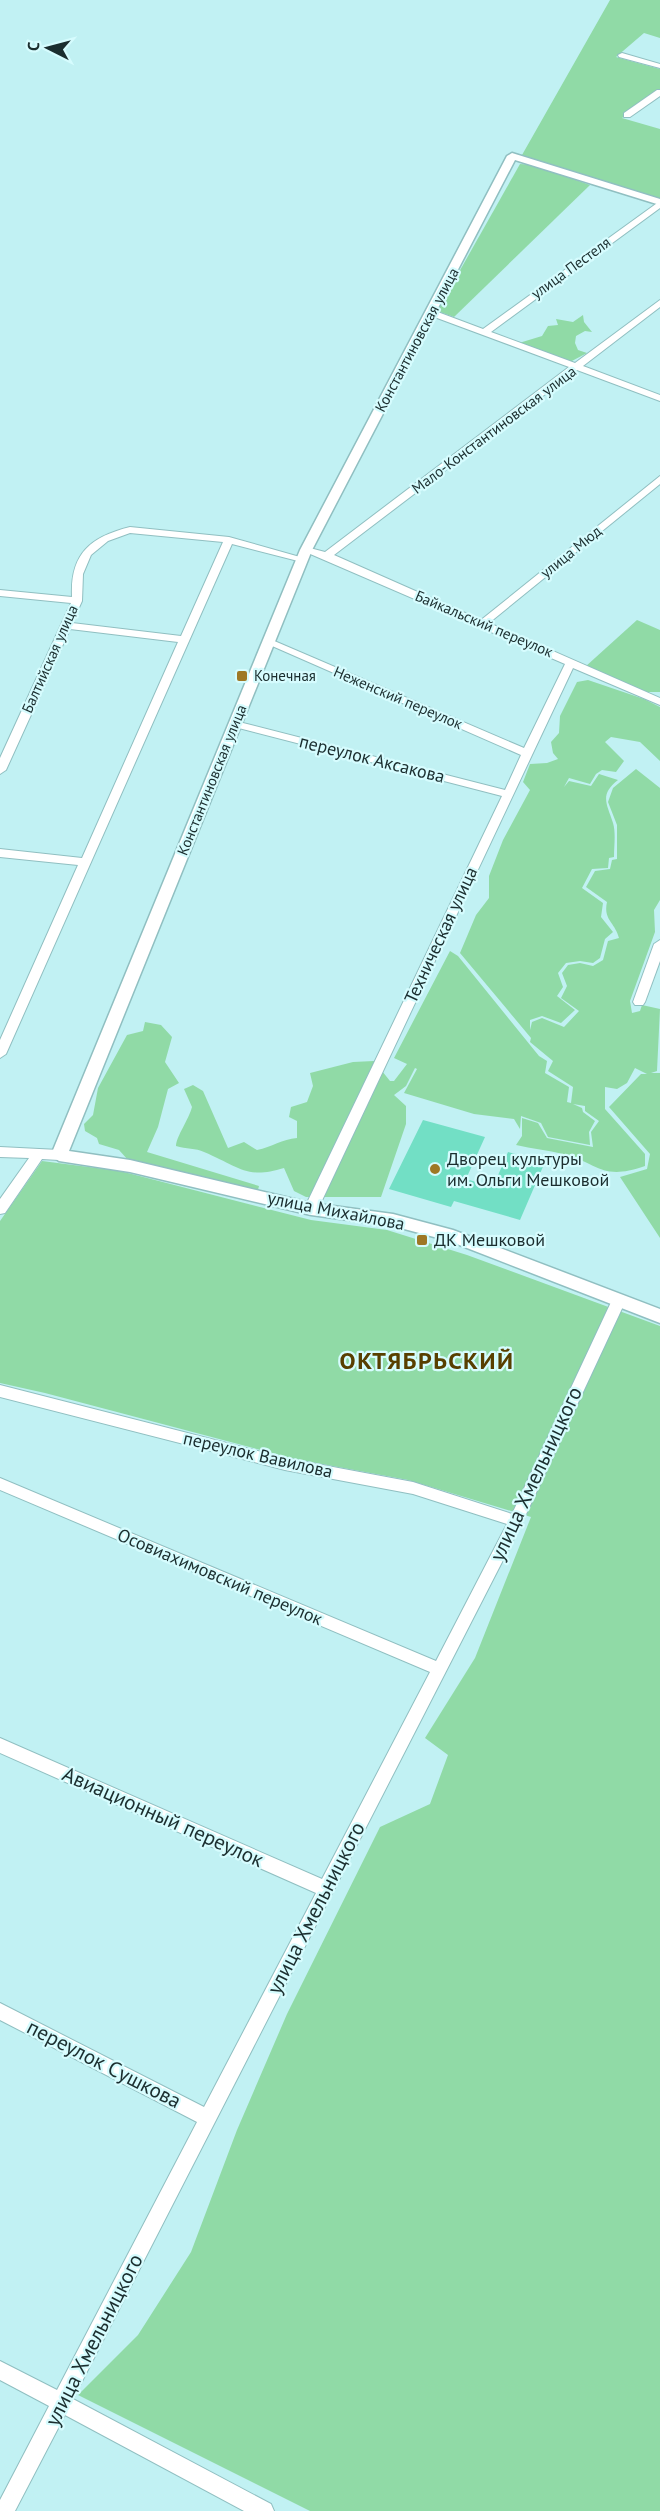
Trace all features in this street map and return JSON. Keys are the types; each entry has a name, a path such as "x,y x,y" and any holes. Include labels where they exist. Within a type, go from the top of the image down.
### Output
{"street":[{"path":"622,55 660,66"},
{"path":"627,115 660,93"},
{"name":"Константиновская улица","path":"59,1155 304,554 432,313 512,156 660,203"},
{"name":"улица Пестеля","path":"483,333 660,203"},
{"name":"Мало-Константиновская улица","path":"327,556 660,303"},
{"path":"432,313 660,398"},
{"name":"улица Мюд","path":"482,624 660,479"},
{"name":"Балтийская улица","path":"0,770 77,601 75,581 82,562 94,544 114,533 130,530 229,540 304,554"},
{"path":"0,1054 229,540"},
{"name":"Байкальский переулок","path":"304,554 327,556 659,700"},
{"path":"0,593 77,601"},
{"path":"66,625 184,640"},
{"name":"Неженский переулок","path":"268,642 528,754"},
{"name":"Техническая улица","path":"311,1209 571,662"},
{"name":"переулок Аксакова","path":"235,724 508,794"},
{"path":"0,853 86,862"},
{"path":"639,1002 660,944"},
{"name":"улица Михайлова","path":"0,1152 59,1155 130,1166 311,1209 393,1220 453,1236 660,1316"},
{"path":"0,1209 39,1154"},
{"name":"улица Хмельницкого","path":"5,2511 516,1521 619,1300"},
{"name":"переулок Вавилова","path":"0,1391 285,1464 412,1488 516,1521"},
{"name":"Осовиахимовский переулок","path":"0,1484 440,1669"},
{"name":"Авиационный переулок","path":"0,1745 326,1890"},
{"name":"переулок Сушкова","path":"0,2011 208,2118"},
{"path":"0,2370 264,2511"}],"green space":[{"path":"610,0 660,0 660,38 644,33 616,57 660,69 660,91 622,118 660,129 660,200 522,155"},
{"path":"520,164 534,165 590,185 454,317 437,311"},
{"path":"583,315 584,322 592,332 585,331 576,336 575,343 578,350 587,353 570,362 519,343 542,336 548,326 558,325 556,319 573,322"},
{"path":"637,620 660,630 660,692 647,692 585,667"},
{"path":"588,680 644,699 660,707 660,761 640,742 611,737 605,742 624,761 616,772 602,770 596,774 590,784 569,778 564,787 569,781 591,786 599,774 618,780 606,795 614,827 614,857 609,858 608,868 592,869 582,888 603,903 601,917 613,932 605,939 600,958 593,963 580,961 566,963 558,973 563,987 557,996 575,1010 561,1023 542,1016 530,1020 530,1030 532,1022 542,1018 564,1027 579,1011 561,998 567,986 562,973 568,965 580,963 593,966 603,960 608,941 619,938 608,917 607,902 586,887 595,871 610,869 612,860 617,859 617,825 608,802 613,788 636,769 660,788 660,900 654,910 655,932 630,1001 632,1013 640,1011 642,1005 660,1009 657,1071 651,1073 660,1073 660,1238 620,1177 647,1169 650,1154 609,1107 641,1074 647,1074 635,1068 627,1083 617,1089 605,1087 605,1109 645,1154 645,1166 631,1170 610,1171 563,1154 516,1145 522,1136 522,1118 538,1123 547,1138 593,1147 591,1132 599,1121 585,1111 585,1106 573,1104 582,1108 583,1112 595,1121 589,1132 590,1145 548,1137 541,1123 521,1116 520,1129 514,1119 474,1114 404,1093 417,1069 415,1068 406,1086 394,1095 406,1106 406,1124 381,1197 306,1197 294,1191 284,1168 260,1173 251,1172 201,1151 176,1146 192,1107 184,1089 193,1085 203,1091 228,1148 244,1142 257,1150 297,1138 297,1121 289,1117 291,1107 307,1102 313,1086 310,1073 353,1062 374,1061 390,1081 394,1081 407,1064 394,1058 450,951 458,956 539,1056 547,1061 545,1073 569,1087 567,1102 571,1103 573,1087 548,1071 553,1061 530,1042 531,1038 460,953 476,915 489,898 489,876 503,840 530,790 523,782 530,764 547,763 558,759 553,753 551,742 559,733 560,716 577,682"},
{"path":"145,1022 161,1025 172,1037 165,1062 179,1083 168,1089 158,1127 147,1152 259,1186 258,1190 253,1191 128,1160 119,1150 99,1144 97,1138 85,1131 84,1124 93,1115 98,1088 127,1035 143,1031"},
{"path":"42,1161 120,1171 311,1220 387,1230 467,1255 660,1326 660,2511 310,2511 78,2395 138,2335 191,2252 237,2130 287,2014 380,1827 430,1804 448,1755 425,1738 475,1658 531,1517 408,1480 295,1459 0,1383 0,1221"}],"building":[{"name":"Дворец культуры им. Ольги Мешковой","path":"423,1120 485,1137 466,1179 493,1187 508,1152 545,1162 520,1220 454,1201 451,1207 389,1189"}],"place":[{"name":"Конечная","path":"242,676"},
{"name":"Дворец культуры им. Ольги Мешковой","path":"435,1169"},
{"name":"ДК Мешковой","path":"422,1240"}],"district":[{"name":"ОКТЯБРЬСКИЙ","path":"427,1361"}]}
